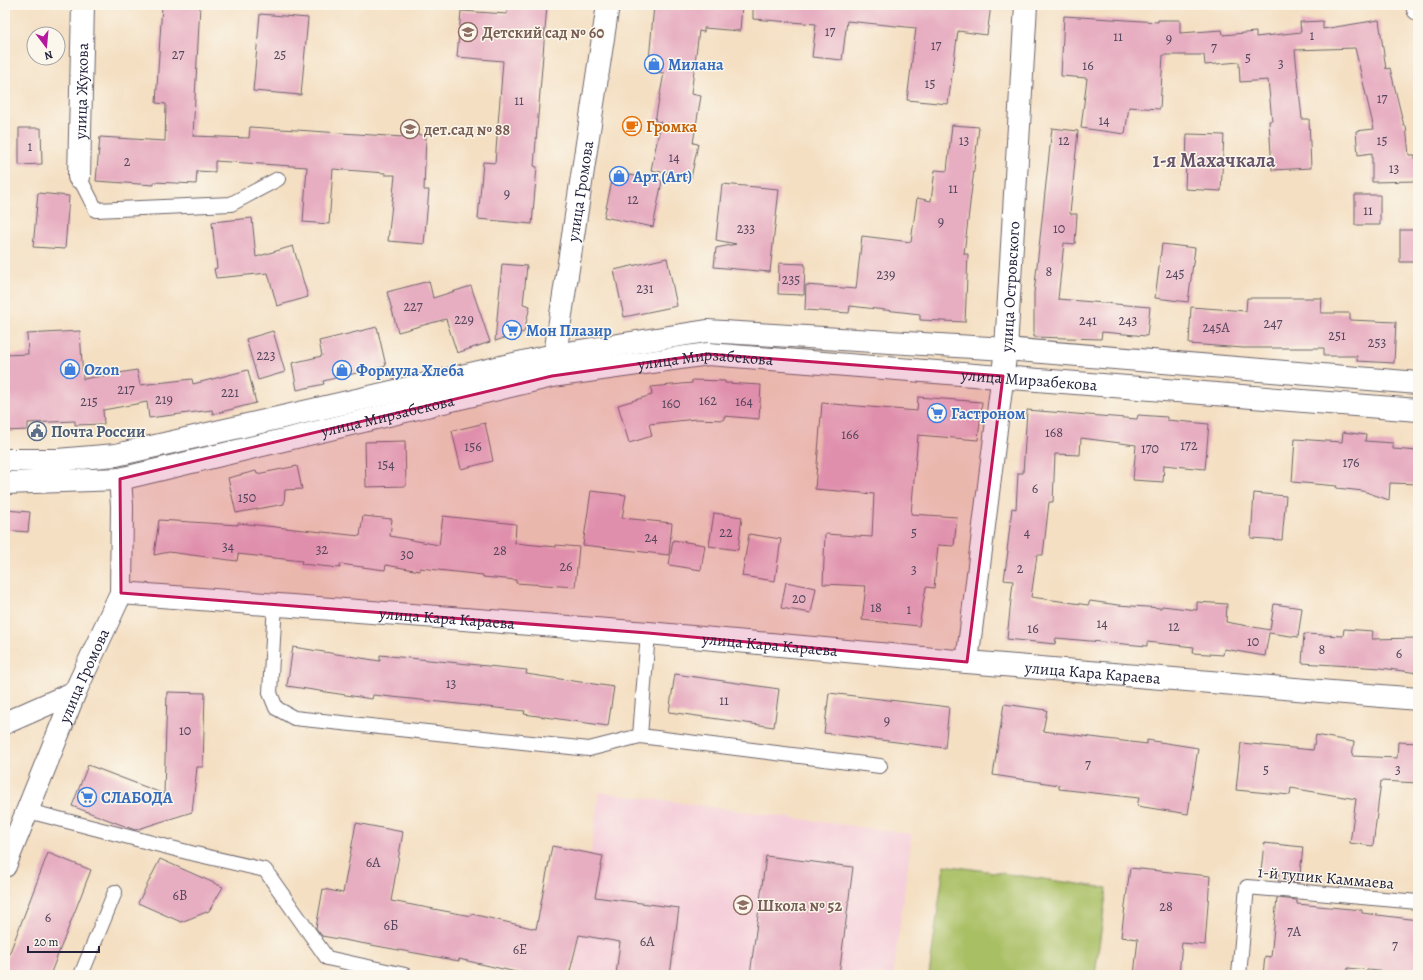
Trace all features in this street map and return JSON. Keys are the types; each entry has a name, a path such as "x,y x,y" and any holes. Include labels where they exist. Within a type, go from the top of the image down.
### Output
{"street":[{"name":"улица Жукова","path":"79,177 83,5"},
{"name":"улица Громова","path":"552,376 608,5"},
{"name":"улица Островского","path":"967,662 1006,349 1026,5"},
{"name":"улица Мирзабекова","path":"5,460 57,460 116,455 554,355 707,331 1006,349 1418,383"},
{"name":"улица Мирзабекова","path":"5,483 120,479 552,376 708,354 1003,376 1418,410"},
{"name":"улица Громова","path":"5,866 75,692 121,593 122,506 120,479"},
{"name":"улица Кара Караева","path":"121,593 275,603 648,633 967,662 1418,699"},
{"path":"5,724 75,692"}],"lane":[{"path":"79,177 96,210 231,204 278,179"},
{"path":"275,603 270,693 276,708 294,718 589,749 640,736 880,766"},
{"path":"640,736 648,633"},
{"path":"28,811 191,853 265,870 327,958 404,975"},
{"name":"1-й тупик Каммаева","path":"1239,975 1247,887 1418,902"},
{"path":"81,975 115,892"}],"highlighted area":[{"path":"708,354 1003,376 967,662 648,633 121,593 120,479 552,376"}],"shaded area":[{"name":"Школа № 52","path":"599,792 912,834 893,975 574,975"}],"green space":[{"path":"944,865 1107,888 1095,975 929,975"}],"building":[{"path":"162,5 200,5 193,136 249,138 250,127 403,137 403,134 426,135 424,190 429,190 424,244 388,241 395,175 385,175 385,173 333,169 329,224 303,222 307,167 215,161 215,172 197,171 196,184 154,182 154,185 96,181 100,137 165,141 166,104 156,103"},
{"path":"507,5 547,5 534,166 537,167 532,224 478,219 483,162 495,163 503,61 457,57 461,11 507,14"},
{"path":"654,5 742,5 740,31 704,28 704,32 699,31 691,94 701,96 693,143 698,144 691,178 651,170 661,122 655,121 664,73 648,71"},
{"path":"753,5 991,5 987,35 958,31 948,104 907,100 916,28 847,21 842,60 812,57 816,24 753,19"},
{"path":"260,14 308,18 301,95 253,91"},
{"path":"1064,16 1158,22 1158,20 1180,20 1180,33 1222,30 1223,35 1256,32 1256,37 1301,32 1300,22 1323,21 1323,29 1379,20 1386,69 1390,68 1404,126 1406,126 1409,155 1415,155 1416,181 1372,182 1372,153 1358,155 1356,131 1374,129 1355,48 1295,50 1302,119 1309,119 1311,168 1272,170 1269,121 1272,121 1268,80 1240,82 1239,62 1205,65 1204,55 1163,55 1160,109 1129,107 1125,134 1081,128 1087,78 1061,76"},
{"path":"952,125 979,127 964,254 968,254 965,322 920,320 920,314 850,306 849,313 805,310 806,285 856,289 862,236 911,242 917,198 931,201 935,170 947,171"},
{"path":"19,128 41,128 42,164 19,165"},
{"path":"1052,128 1078,131 1070,214 1077,214 1075,244 1064,243 1058,299 1150,307 1147,336 1102,332 1101,339 1034,337 1034,293"},
{"path":"1187,134 1224,135 1221,191 1185,189"},
{"path":"614,172 662,181 653,227 604,217"},
{"path":"722,184 779,189 770,272 714,267 716,248 736,244 716,240"},
{"path":"38,193 69,196 65,249 33,247"},
{"path":"1355,195 1380,195 1380,225 1355,225"},
{"path":"252,218 256,257 293,246 308,297 277,306 268,273 216,278 214,269 217,268 212,222"},
{"path":"1400,230 1418,230 1418,262 1400,262"},
{"path":"1162,244 1195,248 1188,302 1155,298"},
{"path":"667,258 677,306 624,317 614,270"},
{"path":"779,263 805,264 804,295 778,294"},
{"path":"502,264 527,266 523,304 530,306 524,332 495,341"},
{"path":"429,281 433,298 471,286 490,342 457,353 446,319 398,332 387,292"},
{"path":"1247,298 1322,298 1321,313 1350,313 1350,320 1396,322 1394,363 1357,361 1357,356 1324,356 1324,348 1243,348 1189,344 1191,307 1246,311"},
{"path":"377,327 386,366 323,381 324,384 297,390 292,363 322,356 319,341"},
{"path":"80,331 83,379 137,370 140,385 192,379 193,384 248,370 256,403 213,414 212,410 149,418 147,402 103,410 104,424 75,425 75,421 28,423 28,430 5,431 5,355 28,354 27,334"},
{"path":"273,331 285,372 258,380 246,339"},
{"path":"692,380 725,381 725,383 761,385 759,419 724,416 724,420 696,419 649,424 652,436 629,443 618,405 652,395 651,387 692,383"},
{"path":"918,397 982,402 978,440 918,435 911,514 957,517 954,546 938,545 934,588 926,587 919,626 862,620 866,586 823,584 825,534 872,537 874,494 815,489 822,403 917,411"},
{"path":"1027,410 1137,419 1138,415 1167,417 1167,420 1209,424 1205,469 1164,465 1163,482 1133,480 1136,445 1081,438 1080,455 1055,454 1053,502 1049,502 1043,555 1037,555 1031,597 1088,605 1090,601 1118,605 1161,608 1162,606 1197,610 1197,602 1227,604 1226,622 1270,630 1274,604 1302,608 1298,637 1269,633 1265,656 1224,649 1223,655 1193,653 1194,647 1147,642 1147,646 1056,638 1055,644 1007,639 1013,581 1004,580 1012,508 1016,509 1018,473 1023,473"},
{"path":"485,423 493,461 461,469 452,431"},
{"path":"1343,432 1366,435 1365,441 1393,443 1393,449 1418,451 1418,484 1390,483 1389,500 1363,491 1336,488 1337,486 1292,482 1295,439 1342,442"},
{"path":"405,441 406,486 366,487 365,442"},
{"path":"297,466 302,489 285,490 284,504 236,513 228,478 256,471 257,474"},
{"path":"591,491 626,495 622,518 672,523 669,555 583,545"},
{"path":"1254,493 1286,496 1282,540 1251,538"},
{"path":"5,510 30,512 28,532 5,530"},
{"path":"714,513 742,517 738,550 709,546"},
{"path":"363,516 392,519 390,536 439,545 443,516 516,524 515,543 556,547 556,545 579,547 575,587 516,583 516,580 483,577 483,575 420,568 420,571 386,565 385,570 340,564 340,568 301,564 302,561 238,554 237,561 169,552 154,555 159,520 238,525 238,523 360,536"},
{"path":"749,534 781,539 775,581 742,576"},
{"path":"673,540 705,545 701,570 669,565"},
{"path":"786,582 816,588 811,613 781,608"},
{"path":"1344,629 1373,631 1372,639 1418,638 1418,673 1381,668 1302,663 1304,634 1343,636"},
{"path":"293,647 380,661 380,655 527,670 526,674 614,687 608,726 524,714 525,711 373,695 372,699 287,686"},
{"path":"675,674 779,689 774,727 669,712"},
{"path":"167,692 205,693 203,767 197,767 192,812 135,830 72,806 88,765 164,794"},
{"path":"829,693 949,707 945,748 824,733"},
{"path":"1004,704 1047,710 1043,731 1147,744 1147,740 1198,748 1188,814 1137,806 1139,798 1059,789 1059,785 993,775"},
{"path":"1316,735 1354,742 1352,756 1397,758 1398,742 1418,743 1418,783 1381,781 1373,846 1350,843 1356,799 1291,788 1290,795 1236,790 1241,743 1313,750"},
{"path":"356,823 403,832 391,901 471,916 472,914 536,929 552,846 603,856 595,897 679,908 670,975 616,975 620,942 579,935 569,975 529,975 459,959 459,961 322,936 316,928 323,889 343,893"},
{"path":"1264,843 1303,847 1299,883 1278,881 1279,874 1261,872"},
{"path":"48,853 91,870 50,975 5,975 5,965"},
{"path":"766,856 853,867 839,975 750,975"},
{"path":"160,859 223,887 209,911 181,922 138,903"},
{"path":"1130,868 1210,876 1205,945 1182,943 1179,975 1134,975 1138,939 1121,937"},
{"path":"1277,898 1297,900 1297,904 1362,910 1362,913 1418,920 1418,975 1348,968 1347,975 1263,975 1265,956 1271,957"}],"place":[{"name":"Детский сад № 60","path":"468,32"},
{"name":"Милана","path":"654,64"},
{"name":"Громка","path":"632,126"},
{"name":"дет.сад № 88","path":"410,129"},
{"name":"Арт (Art)","path":"619,176"},
{"name":"Мон Плазир","path":"512,330"},
{"name":"Ozon","path":"70,369"},
{"name":"Формула Хлеба","path":"342,370"},
{"name":"Гастроном","path":"937,413"},
{"name":"Почта России","path":"37,431"},
{"name":"СЛАБОДА","path":"87,797"},
{"name":"Школа № 52","path":"743,905"}],"district":[{"name":"1-я Махачкала","path":"1214,160"}]}
